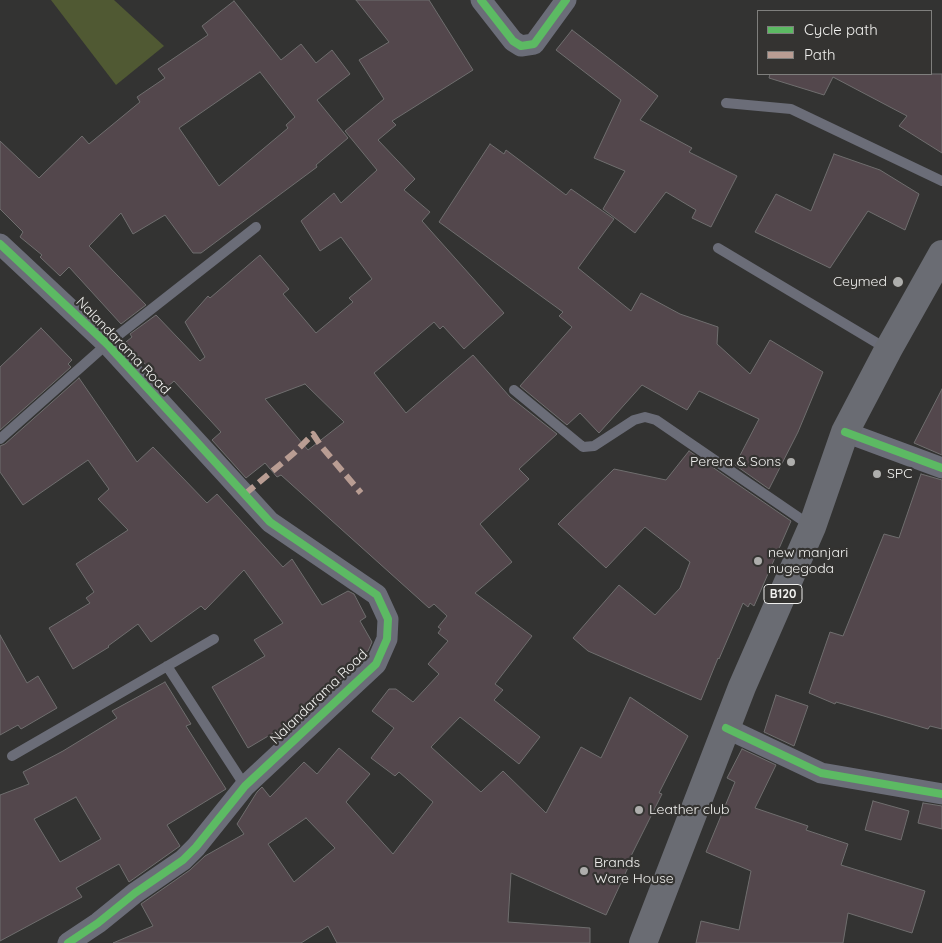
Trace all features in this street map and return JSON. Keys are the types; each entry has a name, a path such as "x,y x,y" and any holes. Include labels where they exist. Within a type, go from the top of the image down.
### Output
{"main road":[{"name":"B120","path":"643,943 742,687 812,527 845,432 942,254"}],"street":[{"path":"481,0 513,41 521,46 534,44 566,0"},
{"name":"Nalandarama Road","path":"0,244 107,344 270,522 377,595 388,618 388,639 376,664 245,786 196,847 183,860 68,943"},
{"path":"845,432 942,468"},
{"path":"726,728 821,773 942,794"}],"lane":[{"path":"726,103 791,110 942,181"},
{"path":"0,439 107,344 256,227"},
{"path":"718,248 888,350"},
{"path":"514,390 583,447 594,446 634,420 645,417 656,420 812,527"},
{"path":"12,756 214,639"},
{"path":"167,666 245,786"}],"green space":[{"path":"51,0 114,0 164,46 116,85"}],"building":[{"path":"356,0 429,0 473,70 392,121 396,125 378,140 415,179 404,190 430,212 422,221 504,313 464,349 443,326 440,329 434,322 374,373 406,413 473,355 510,397 557,434 519,469 529,479 480,524 512,562 475,593 532,636 495,684 503,690 494,700 540,737 519,764 460,717 431,747 481,792 503,771 546,813 581,747 601,758 630,697 688,736 659,793 662,794 630,858 632,859 606,915 511,873 508,922 590,928 590,943 337,943 328,926 301,943 113,943 153,926 141,904 190,870 205,856 244,834 237,824 257,792 262,787 270,797 304,762 317,774 339,748 370,774 346,802 393,854 433,802 399,772 395,776 371,758 394,728 372,711 389,689 396,689 413,702 439,674 428,664 448,641 438,633 441,629 438,627 447,616 434,604 429,608 281,475 277,477 265,463 246,478 212,440 221,432 174,381 166,388 126,342 132,337 130,334 156,315 200,361 205,357 185,322 208,296 210,298 260,255 289,289 283,294 316,333 353,302 349,298 372,279 341,237 320,251 301,221 334,193 341,203 377,170 345,131 384,99 359,60 389,42","holes":["305,384 344,422 308,450 265,399","306,818 335,848 294,882 268,844"]},
{"path":"234,1 281,60 301,44 316,63 332,50 350,74 317,100 348,138 316,165 317,167 201,253 193,253 165,215 133,234 121,213 89,246 146,305 121,324 69,267 60,276 40,257 42,255 20,237 23,232 0,209 0,141 39,178 82,136 89,144 140,102 137,97 165,78 158,69 208,35 202,26","holes":["260,72 295,117 286,125 288,128 219,186 179,128"]},
{"path":"572,30 658,96 640,120 692,148 689,152 737,176 711,227 692,218 696,210 666,192 635,233 603,209 625,171 594,158 621,100 556,50"},
{"path":"942,74 942,153 899,126 907,116 833,77 824,95 769,78 770,75"},
{"path":"490,144 504,154 506,150 566,195 571,189 614,219 578,268 631,311 641,293 680,314 718,327 717,344 750,374 770,340 823,372 798,432 769,489 735,465 759,419 699,391 687,410 642,385 599,433 580,413 567,425 520,386 572,327 559,316 563,312 439,222"},
{"path":"834,154 880,170 919,194 905,230 868,211 830,268 755,232 776,194 811,211"},
{"path":"41,328 72,360 68,364 71,367 0,430 0,367"},
{"path":"79,378 137,462 153,447 207,503 217,494 283,567 292,559 322,605 348,591 354,594 366,617 360,621 372,642 368,651 356,658 361,661 343,678 327,687 329,690 302,716 248,748 212,687 265,656 254,640 283,623 244,570 205,610 201,606 151,642 138,624 109,647 73,669 49,628 90,603 86,598 94,592 76,564 128,530 98,499 109,489 88,460 23,505 0,472 0,446 5,444"},
{"path":"942,389 942,455 914,443"},
{"path":"689,451 791,521 754,606 750,603 748,607 743,603 701,700 588,651 573,638 619,585 655,615 680,588 690,562 645,527 606,568 558,524 614,469 666,480"},
{"path":"921,474 942,480 942,729 930,726 928,729 836,702 835,704 809,693 830,632 843,636 884,534 899,538"},
{"path":"0,635 27,683 38,676 57,708 21,729 18,725 0,735"},
{"path":"165,682 191,724 186,726 226,789 167,825 180,846 129,882 119,864 76,888 82,897 0,941 0,795 29,784 23,772 63,751 117,718 112,711","holes":["76,797 101,839 60,862 34,819"]},
{"path":"776,695 808,706 794,746 764,732"},
{"path":"742,749 776,765 755,808 808,826 806,830 848,844 841,865 925,891 912,933 848,913 843,943 696,943 701,921 739,930 751,871 706,852 735,782 727,778"},
{"path":"873,801 909,811 901,840 865,830"},
{"path":"923,803 942,806 942,829 918,823"}],"marked path":[{"path":"245,494 294,453 313,434 361,493"}],"cycle path":[{"path":"481,0 513,41 521,46 534,44 566,0"},
{"path":"0,244 107,344 270,522 377,595 388,619 387,639 376,664 245,786 196,847 183,860 68,943"},
{"path":"845,432 942,468"},
{"path":"726,728 821,773 942,794"}],"place":[{"name":"Ceymed","path":"898,282"},
{"name":"Perera & Sons","path":"791,462"},
{"name":"SPC","path":"877,474"},
{"name":"new manjari nugegoda","path":"758,561"},
{"name":"Leather club","path":"639,810"},
{"name":"Brands Ware House","path":"584,871"}]}
